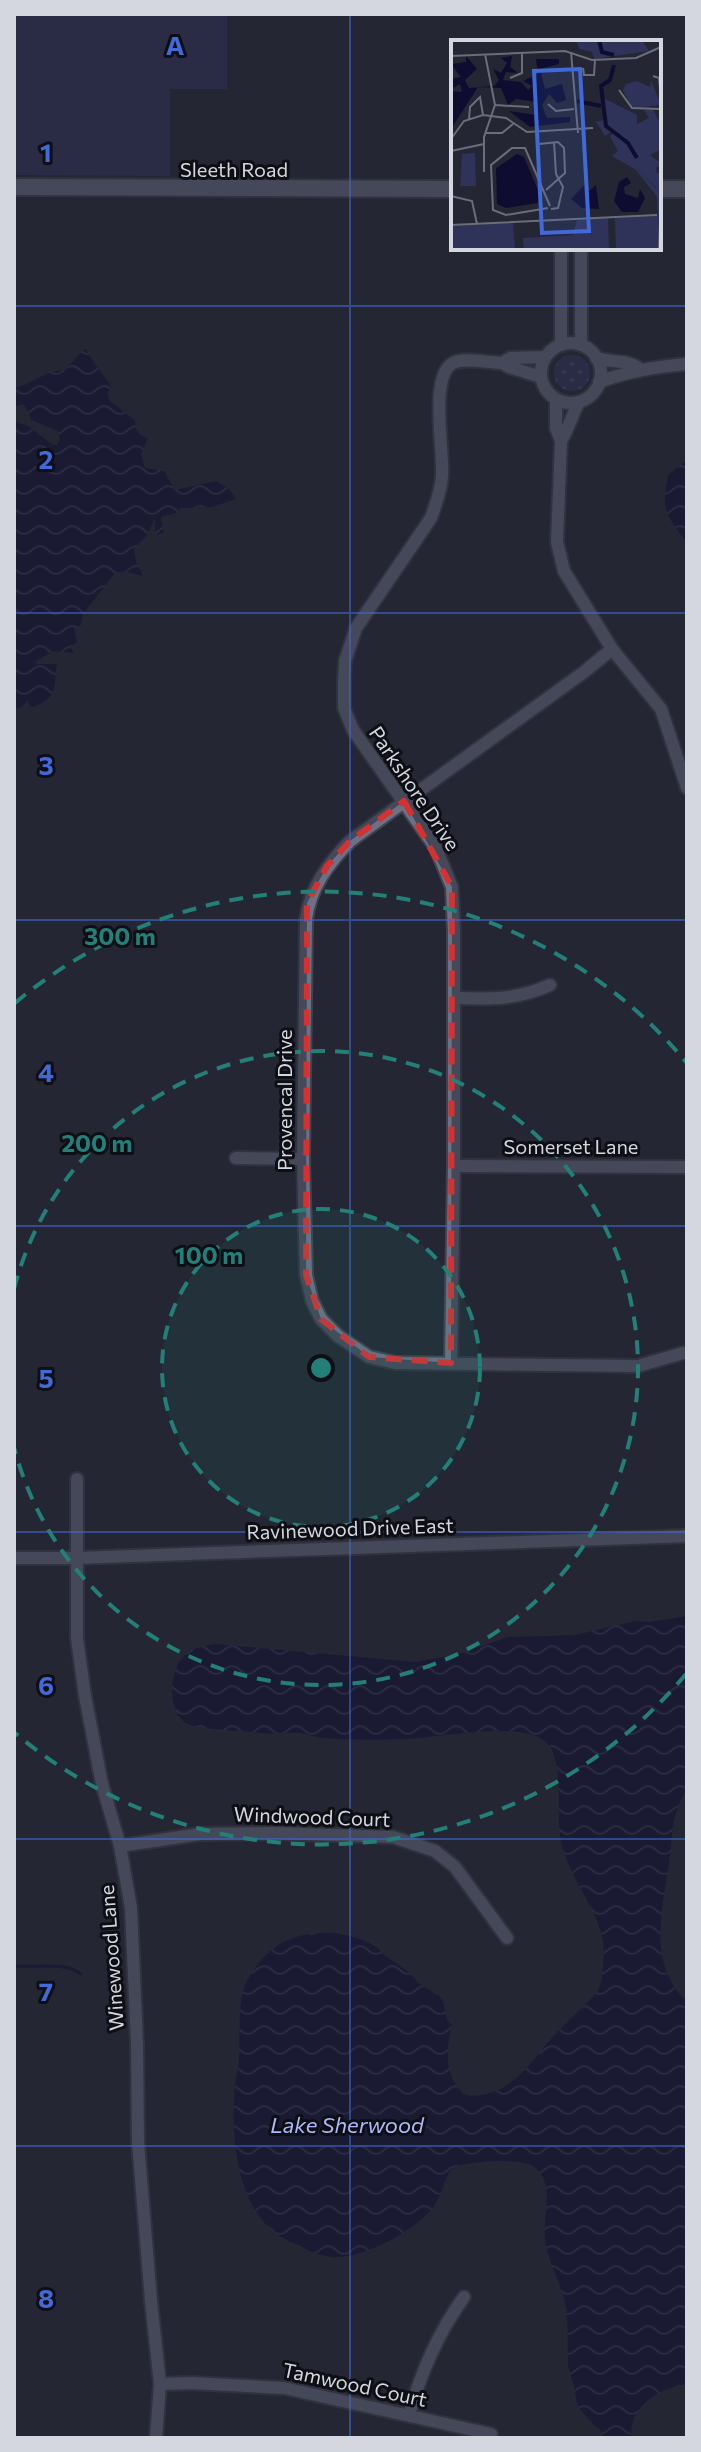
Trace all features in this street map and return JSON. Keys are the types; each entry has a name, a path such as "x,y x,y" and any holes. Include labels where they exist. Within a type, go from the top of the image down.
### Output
{"street":[{"name":"Sleeth Road","path":"14,187 451,189"},
{"path":"661,189 687,189"},
{"path":"561,250 561,345"},
{"path":"581,250 581,345"},
{"path":"579,402 556,399 548,393 541,377 545,357 561,345 581,345 596,358 630,362 640,369"},
{"name":"Parkshore Drive","path":"502,363 510,358 545,357"},
{"path":"561,441 579,402 591,394 599,382 600,370 596,358"},
{"name":"Parkshore Drive","path":"451,1363 454,1166 452,887 436,848 353,730 344,708 345,661 356,628 431,518 438,501 442,478 439,389 445,370 458,361 502,363 541,377"},
{"path":"599,382 640,369 687,364"},
{"path":"556,399 556,428 561,441 559,557 564,571 612,649 661,709 687,788"},
{"name":"Provencal Drive","path":"612,649 350,841 327,866 307,903 303,1159 306,1275 312,1301 321,1319 338,1336 369,1357 395,1363 638,1366 683,1353"},
{"path":"454,998 509,998 528,995 550,985"},
{"path":"236,1158 303,1159"},
{"name":"Somerset Lane","path":"454,1166 687,1167"},
{"name":"Winewood Lane","path":"77,1479 77,1638 102,1784 120,1846 131,1908 137,2027 138,2142 160,2384 156,2438"},
{"name":"Ravinewood Drive East","path":"14,1558 687,1536"},
{"name":"Windwood Court","path":"120,1846 200,1834 393,1837 435,1851 455,1867 507,1938"},
{"path":"409,2415 429,2357 451,2314 464,2297"},
{"name":"Tamwood Court","path":"160,2384 269,2386 491,2434"}],"highlighted area":[{"path":"404,801 452,887 451,1363 369,1357 321,1319 306,1275 307,903 327,866 350,841"}],"shaded area":[{"path":"14,14 227,14 227,89 170,89 170,176 14,175"},
{"path":"572,355 585,360 590,373 585,386 572,391 559,386 554,373 559,360"}],"water":[{"path":"86,349 112,388 107,393 110,401 135,420 138,432 148,438 141,454 145,468 164,471 175,490 216,481 229,489 236,499 212,507 181,508 174,514 163,516 164,532 157,535 155,518 148,534 134,549 143,576 125,571 115,573 83,614 81,625 74,629 77,642 70,647 74,653 53,651 36,661 37,664 57,664 52,694 34,707 28,700 22,707 14,709 14,415 17,422 28,426 53,445 60,440 58,431 31,420 22,404 14,407 14,388 52,372 65,370"},
{"path":"687,460 687,543 667,512 665,497 668,475"},
{"name":"Lake Sherwood","path":"687,1616 687,1791 678,1807 674,1825 660,1935 666,1970 674,1987 687,2002 687,2383 660,2392 646,2402 633,2422 632,2438 603,2438 600,2429 583,2414 576,2401 568,2365 565,2302 545,2240 547,2191 540,2173 533,2166 505,2161 457,2167 451,2170 428,2213 404,2232 359,2253 344,2257 327,2256 307,2250 274,2232 259,2216 248,2197 241,2175 234,2128 240,2013 245,1985 267,1954 295,1937 327,1933 360,1939 377,1947 438,1995 447,2020 452,2025 448,2044 450,2071 465,2095 488,2094 508,2084 595,1994 602,1979 603,1942 595,1917 563,1850 559,1826 558,1773 552,1750 534,1735 517,1732 363,1740 200,1727 186,1723 180,1717 173,1701 173,1681 178,1664 186,1654 216,1644 415,1662 456,1655 508,1637 575,1635 636,1621"}],"waterway":[{"path":"14,1966 58,1966 81,1974"}]}
